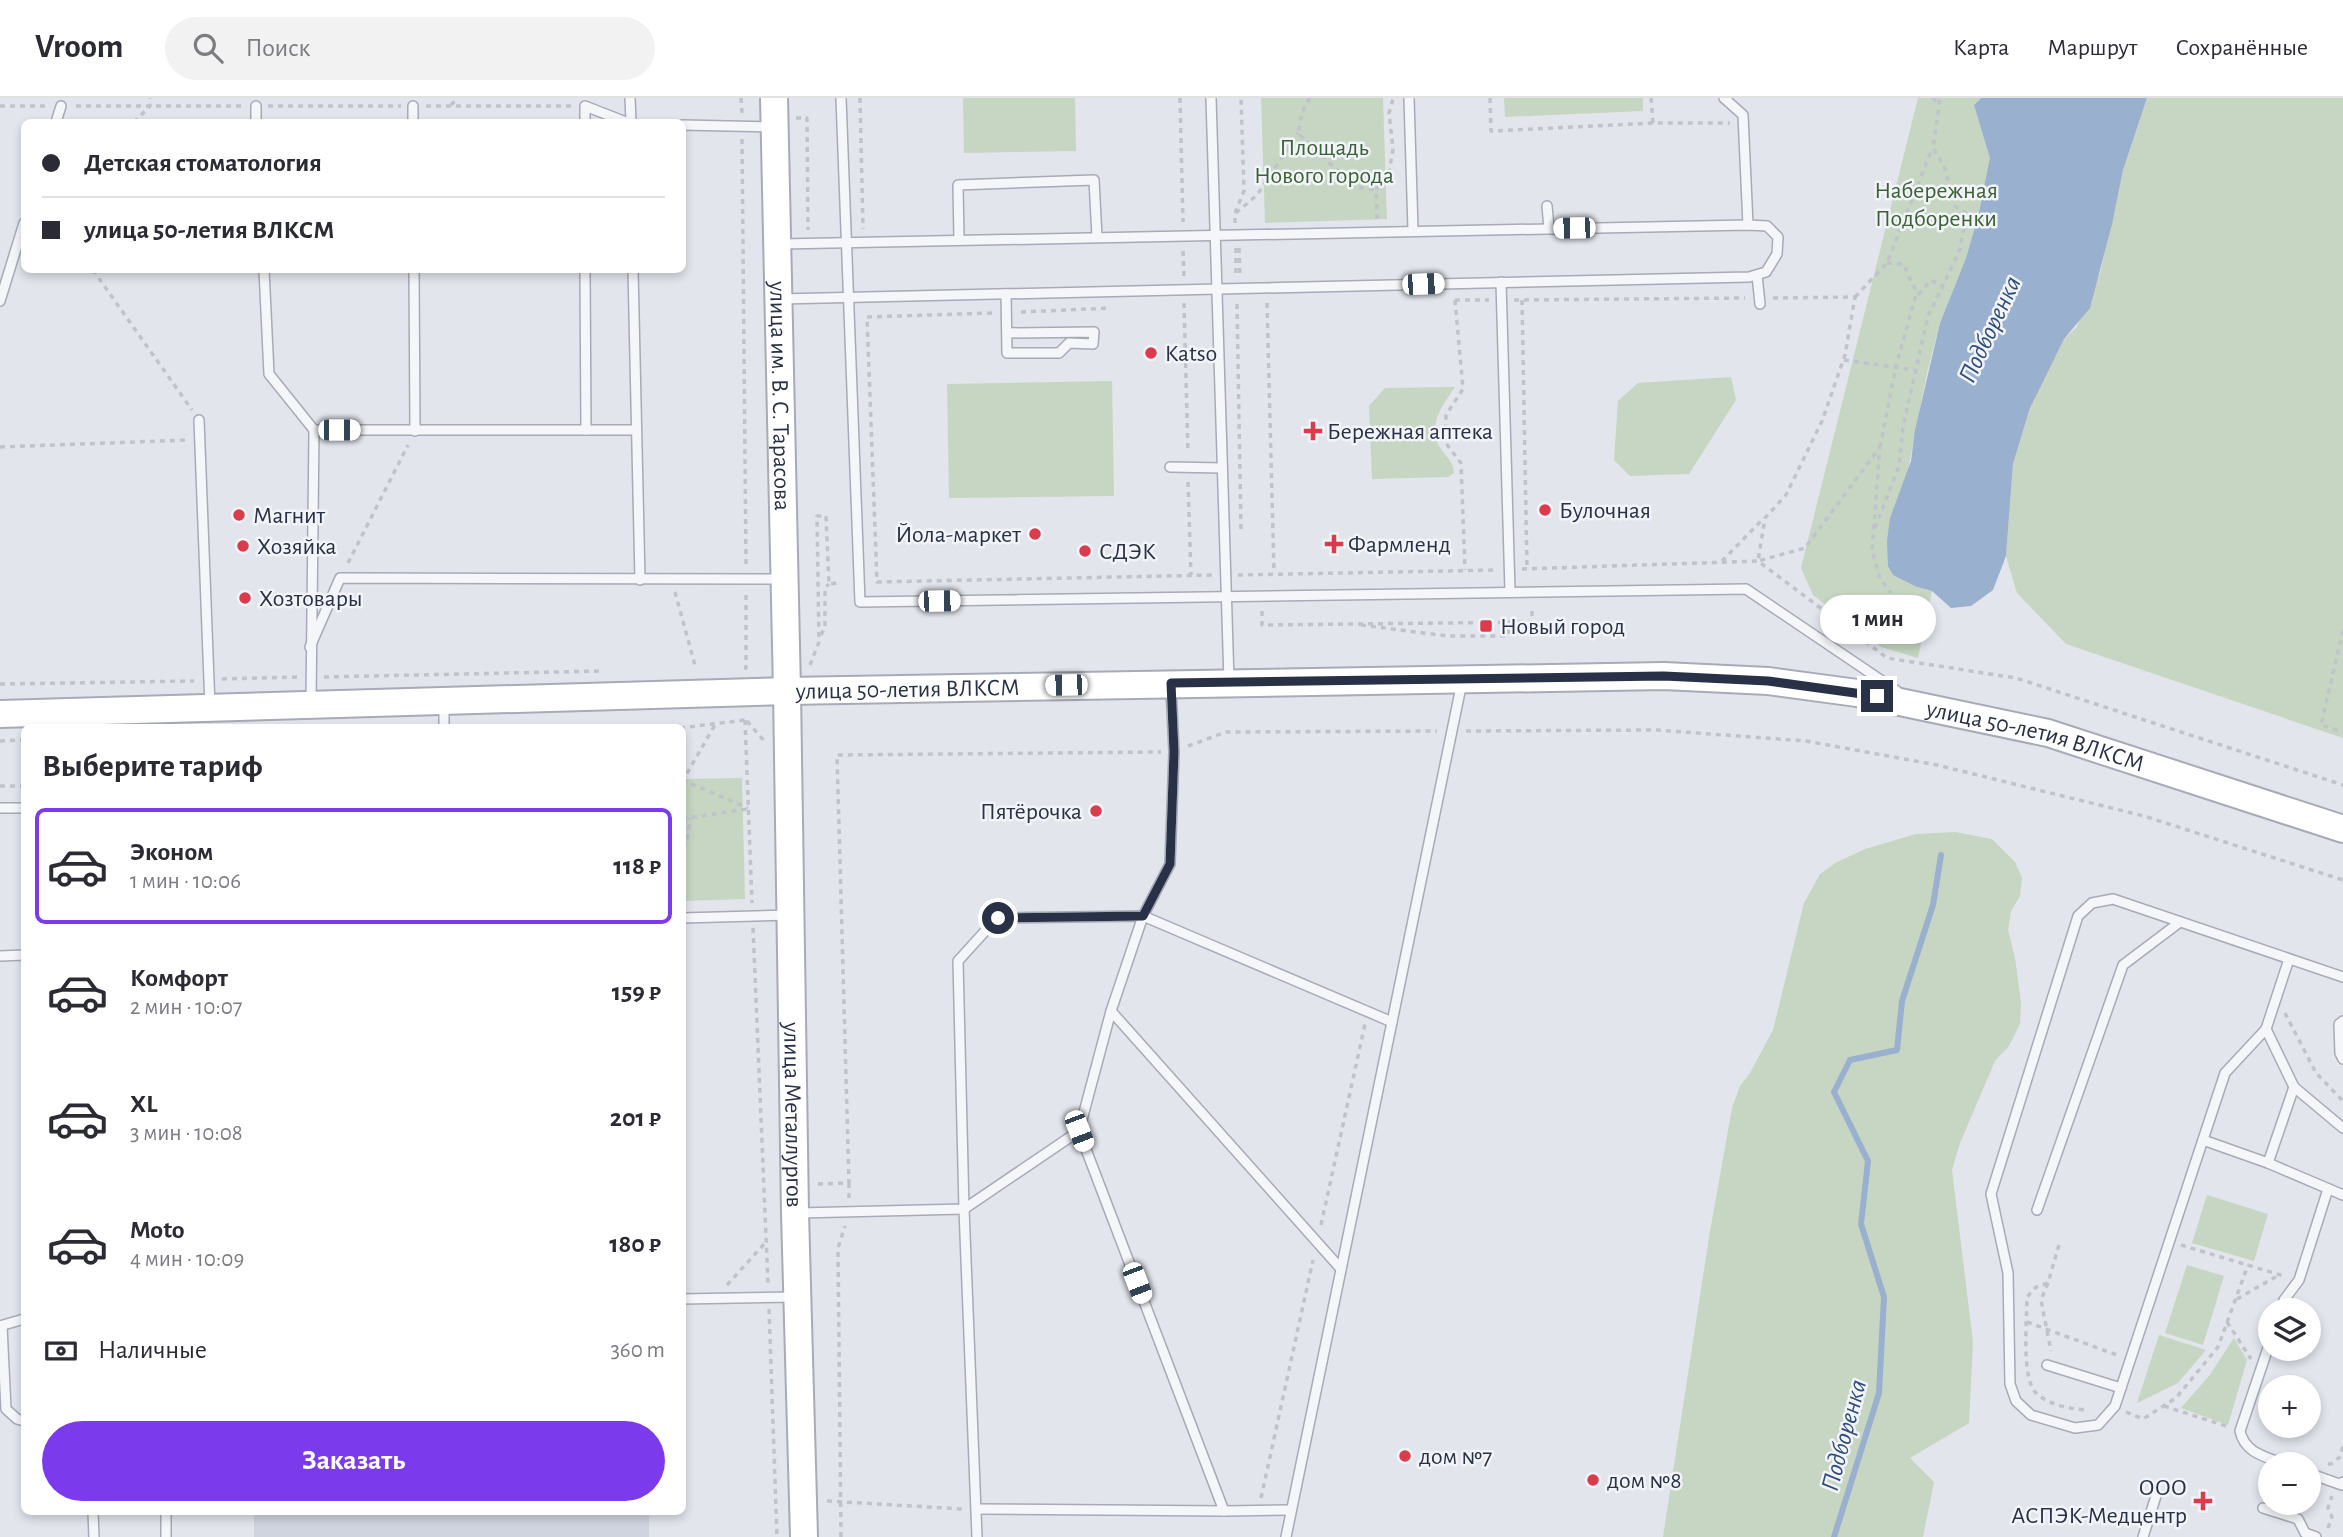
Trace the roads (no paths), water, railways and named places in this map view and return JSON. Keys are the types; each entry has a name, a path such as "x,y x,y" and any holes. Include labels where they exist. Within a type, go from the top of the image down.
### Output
{"main road":[{"name":"улица им. В. С. Тарасова","path":"774,114 787,691"},
{"name":"улица 50-летия ВЛКСМ","path":"0,714 787,691 1171,683 1664,676 1768,681 1857,693 2048,733 2343,829"},
{"name":"улица Металлургов","path":"787,691 795,1213 804,1537"}],"lane":[{"path":"628,119 630,98"},
{"path":"841,98 860,602 1746,589 1916,704"},
{"path":"1211,98 1229,682"},
{"path":"1409,98 1413,225"},
{"path":"1724,98 1743,115 1748,225"},
{"path":"57,119 61,106"},
{"path":"256,106 256,119"},
{"path":"413,106 413,119"},
{"path":"585,119 585,106 620,119"},
{"path":"686,125 742,126 774,114"},
{"path":"959,240 958,185 1094,180 1097,237"},
{"path":"1547,206 1549,228"},
{"path":"777,244 847,238 959,240 1097,237 1183,230 1413,225 1549,228 1748,225 1767,226 1778,237 1777,254 1766,272 1749,277 778,299"},
{"path":"0,301 21,233"},
{"path":"264,273 269,374 314,430 311,705"},
{"path":"414,273 415,431"},
{"path":"585,273 586,430"},
{"path":"633,273 640,580"},
{"path":"1757,275 1760,301"},
{"path":"1501,282 1510,591"},
{"path":"1006,294 1007,353 1059,353 1069,343 1093,344 1094,332 1007,333"},
{"path":"199,420 210,708"},
{"path":"314,430 636,430"},
{"path":"1170,467 1222,468"},
{"path":"310,647 340,578 785,579"},
{"path":"1286,1537 1462,678"},
{"path":"1171,683 1174,752 1170,864 1143,916 1111,1012 1079,1131 1224,1511"},
{"path":"444,701 444,724"},
{"path":"0,808 21,808"},
{"path":"2289,959 2266,1029 2225,1073 2115,1406 2098,1424 2074,1428 2031,1415 2016,1401 2010,1384 2008,1273 1991,1194 2078,916 2092,903 2113,899 2343,977"},
{"path":"686,918 790,915"},
{"path":"977,1537 964,1209 958,961 998,918 1143,916 1392,1022"},
{"path":"2037,1210 2123,965 2179,922"},
{"path":"0,956 21,955"},
{"path":"1111,1012 1341,1269"},
{"path":"2343,1021 2339,1024 2340,1053 2343,1059"},
{"path":"2266,1029 2294,1087 2343,1128"},
{"path":"2268,1163 2294,1087"},
{"path":"795,1213 964,1209 1079,1131"},
{"path":"2203,1140 2268,1163 2343,1195"},
{"path":"2286,1298 2299,1280 2328,1189"},
{"path":"686,1299 798,1297"},
{"path":"21,1319 1,1326 6,1409 21,1420"},
{"path":"2258,1454 2250,1451 2242,1441 2240,1431 2263,1361"},
{"path":"2051,1366 2121,1388"},
{"path":"2321,1477 2339,1482"},
{"path":"2143,1537 2156,1496"},
{"path":"976,1510 1291,1510"},
{"path":"93,1515 94,1537"},
{"path":"166,1515 166,1537"},
{"path":"2285,1515 2298,1519 2305,1533 2316,1537"}],"water":[{"path":"1981,98 2147,98 2123,170 2090,308 2064,339 2030,408 2013,464 2006,556 1993,590 1971,606 1951,608 1932,591 1893,575 1888,566 1887,541 1890,518 1911,461 1915,430 1940,323 1966,258 1978,217 1990,158 1974,105"}],"waterway":[{"name":"Подборенка","path":"1834,1537 1879,1393 1884,1297 1861,1224 1868,1161 1834,1092 1850,1060 1897,1050 1902,1001 1933,905 1941,855"}],"place":[{"name":"Katso","path":"1151,353"},
{"name":"Бережная аптека","path":"1313,431"},
{"name":"Булочная","path":"1545,510"},
{"name":"Магнит","path":"239,515"},
{"name":"Йола-маркет","path":"1035,534"},
{"name":"Фармленд","path":"1334,544"},
{"name":"Хозяйка","path":"243,546"},
{"name":"СДЭК","path":"1085,551"},
{"name":"Хозтовары","path":"245,598"},
{"name":"Новый город","path":"1486,626"},
{"name":"Пятёрочка","path":"1096,811"},
{"name":"дом №7","path":"1405,1456"},
{"name":"дом №8","path":"1593,1480"},
{"name":"ООО АСПЭК-Медцентр","path":"2203,1501"}],"park label":[{"name":"Площадь Нового города","path":"1324,161"},
{"name":"Набережная Подборенки","path":"1936,204"}]}
